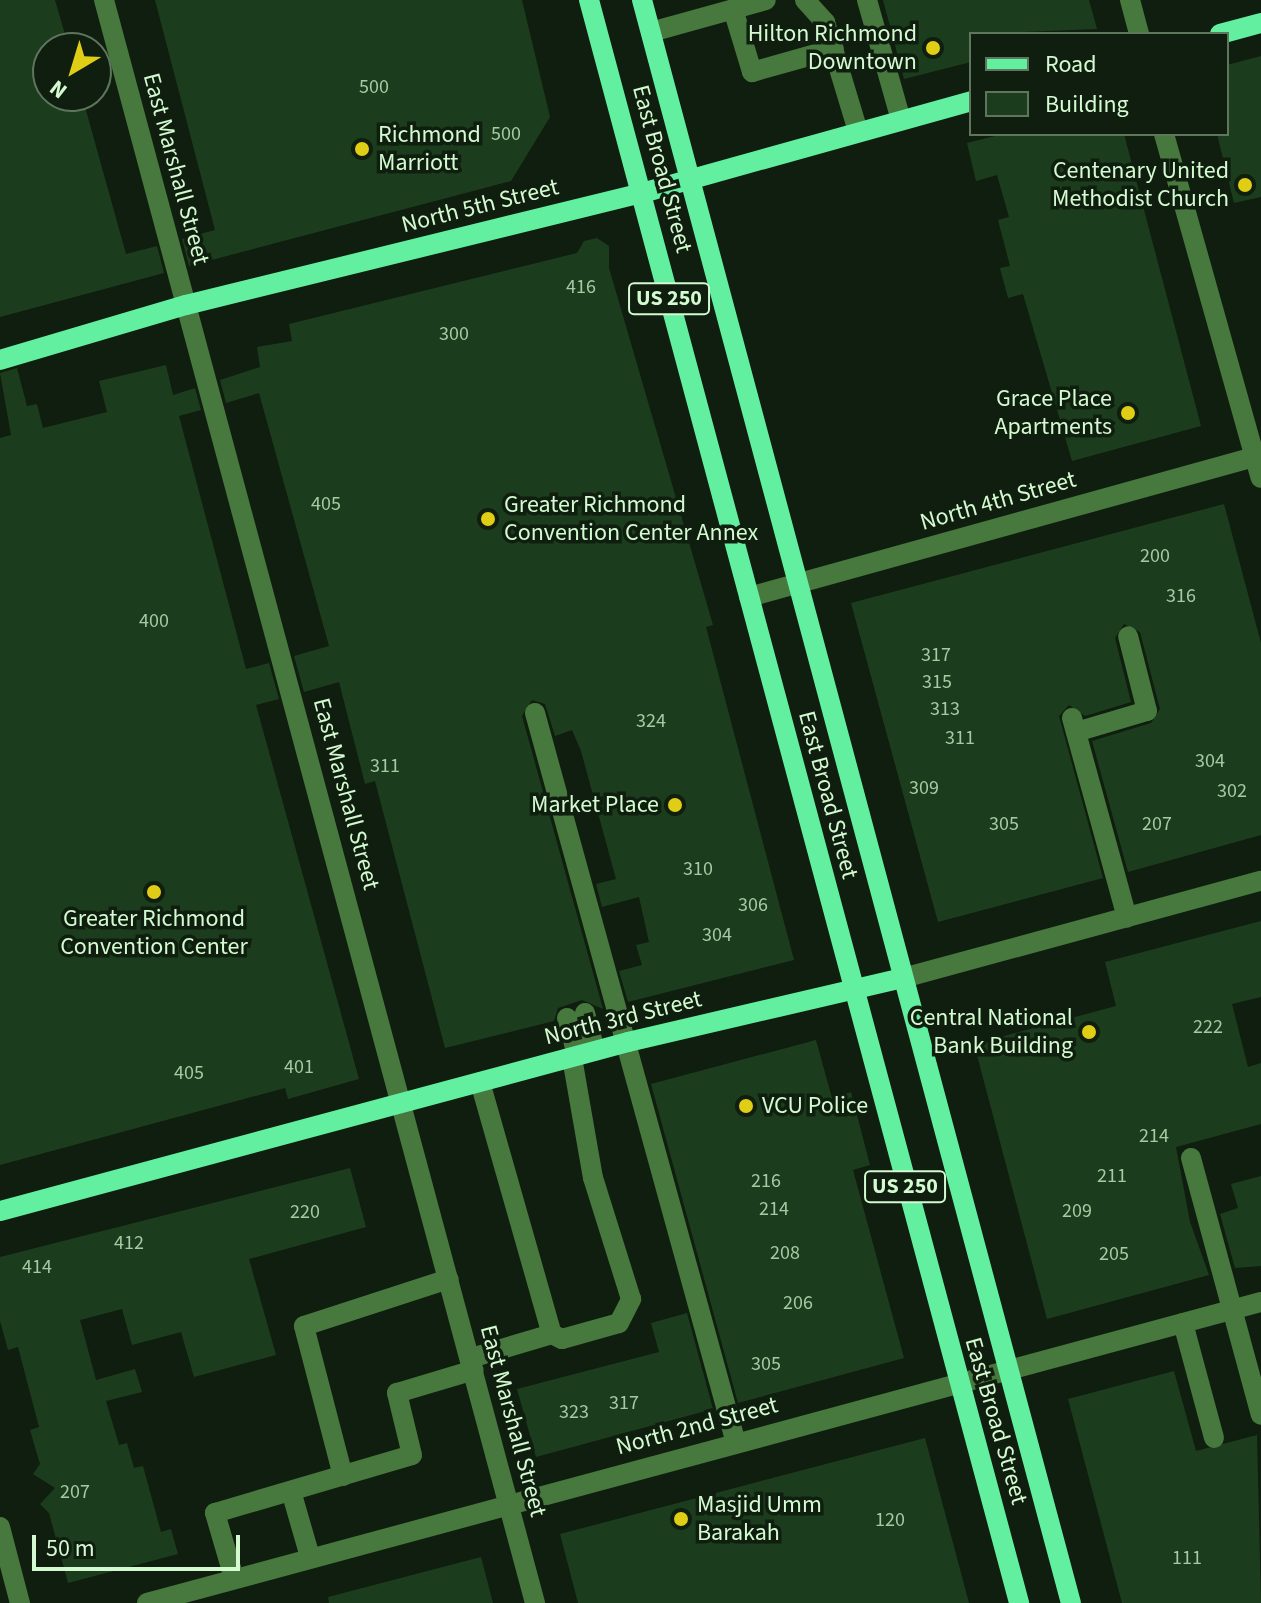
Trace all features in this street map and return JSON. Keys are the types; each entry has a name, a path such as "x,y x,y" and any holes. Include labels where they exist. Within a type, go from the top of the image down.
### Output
{"main road":[{"name":"East Broad Street","path":"589,0 1019,1603"},
{"name":"East Broad Street","path":"642,0 1071,1603"},
{"path":"1227,32 1261,23"},
{"name":"North 5th Street","path":"0,360 186,305 642,193 969,102"},
{"name":"North 3rd Street","path":"0,1211 628,1042 903,978"}],"street":[{"name":"East Marshall Street","path":"104,0 535,1603"},
{"path":"651,32 766,0"},
{"path":"805,0 825,22 858,131"},
{"path":"867,0 901,120"},
{"path":"1130,0 1138,32"},
{"path":"733,9 752,72 834,49"},
{"path":"1165,136 1258,456 1261,478"},
{"name":"North 4th Street","path":"749,597 1258,456"},
{"path":"1127,918 1074,725 1147,711 1128,636"},
{"path":"535,713 736,1443"},
{"name":"North 3rd Street","path":"903,978 1261,881"},
{"path":"234,1578 215,1513 412,1455 397,1393 552,1334 562,1339 619,1323 631,1299 593,1178 576,1016"},
{"path":"480,1082 552,1334"},
{"path":"1191,1158 1261,1415"},
{"path":"343,1476 304,1326 449,1279"},
{"name":"North 2nd Street","path":"147,1603 213,1594 234,1578 1261,1302"},
{"path":"1183,1323 1214,1438"},
{"path":"291,1491 310,1557"},
{"path":"0,1527 20,1603"}],"building":[{"path":"0,0 55,0 64,32 32,32 32,112 86,112 126,254 157,246 164,273 0,317"},
{"name":"Richmond Marriott","path":"155,0 522,0 550,117 511,181 189,266 182,239 215,230"},
{"name":"Hilton Richmond Downtown","path":"883,0 1089,0 1097,29 969,32 969,63 904,79"},
{"path":"1261,56 1261,197 1234,203 1217,136 1229,136 1229,64"},
{"path":"995,136 1125,136 1201,426 1072,461 1023,294 1008,298 1000,268 1010,266 998,220 1009,217 997,175 976,181 967,143"},
{"name":"Greater Richmond Convention Center Annex","path":"597,238 609,246 609,268 713,625 706,627 794,960 628,1002 619,971 642,965 636,945 649,942 639,897 602,907 596,884 616,879 581,751 572,730 555,736 545,704 532,700 522,716 603,1009 582,1000 558,1008 554,1021 445,1048 375,781 365,784 339,682 304,692 294,656 329,646 259,393 226,403 220,380 260,367 257,347 292,341 289,324 577,253 584,241"},
{"name":"Greater Richmond Convention Center","path":"166,365 173,395 195,388 201,410 179,416 246,669 269,663 279,699 256,705 359,1079 288,1099 285,1088 0,1165 0,438 11,435 0,373 17,368 27,406 37,404 43,428 107,412 99,381"},
{"path":"1224,504 1261,643 1261,835 1128,872 1092,741 1151,723 1160,709 1140,632 1124,624 1115,638 1131,702 1085,716 1069,705 1059,716 1103,878 938,922 851,603"},
{"path":"1261,921 1261,997 1232,1004 1248,1067 1261,1063 1261,1124 1176,1147 1190,1222 1209,1275 1047,1319 974,1044 1116,1006 1105,962"},
{"path":"816,1040 832,1098 851,1092 870,1165 853,1170 904,1358 738,1403 651,1084"},
{"path":"350,1168 366,1227 249,1259 276,1355 194,1377 181,1332 132,1345 122,1309 80,1320 96,1380 135,1369 142,1392 106,1401 119,1445 127,1443 134,1468 143,1466 161,1532 171,1529 178,1554 68,1583 49,1513 40,1504 55,1488 33,1474 40,1464 30,1430 39,1427 18,1347 8,1350 0,1321 0,1257"},
{"path":"1261,1176 1261,1266 1235,1268 1220,1214 1238,1208 1231,1184"},
{"path":"687,1313 713,1409 536,1457 517,1389 659,1352 651,1323"},
{"path":"1174,1371 1196,1451 1257,1435 1261,1603 1122,1603 1068,1399"},
{"path":"925,1438 969,1603 578,1603 560,1534"},
{"path":"481,1557 493,1603 329,1603 328,1597"}],"place":[{"name":"Hilton Richmond Downtown","path":"933,48"},
{"name":"Richmond Marriott","path":"362,149"},
{"name":"Centenary United Methodist Church","path":"1245,185"},
{"name":"Grace Place Apartments","path":"1128,413"},
{"name":"Greater Richmond Convention Center Annex","path":"488,519"},
{"name":"Market Place","path":"675,805"},
{"name":"Greater Richmond Convention Center","path":"154,892"},
{"name":"Central National Bank Building","path":"1089,1032"},
{"name":"VCU Police","path":"746,1106"},
{"name":"Masjid Umm Barakah","path":"681,1519"}]}
